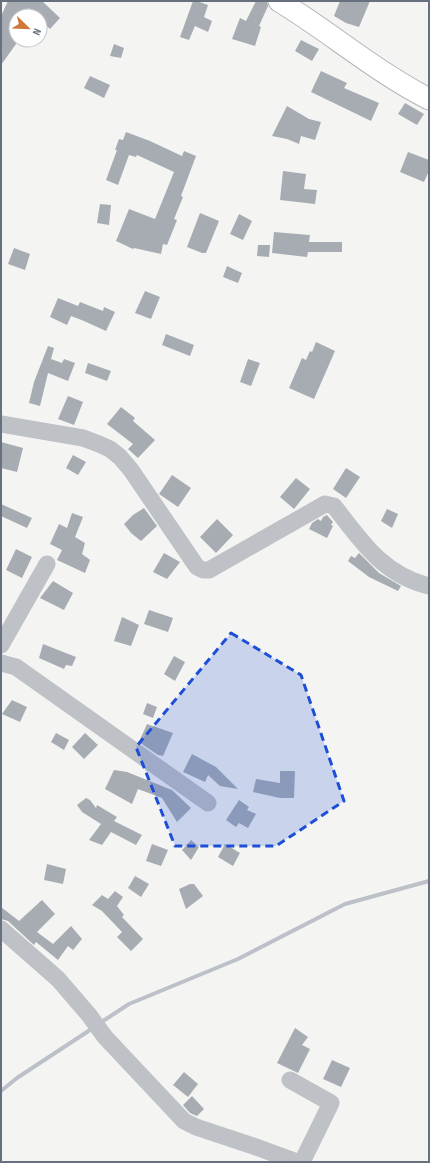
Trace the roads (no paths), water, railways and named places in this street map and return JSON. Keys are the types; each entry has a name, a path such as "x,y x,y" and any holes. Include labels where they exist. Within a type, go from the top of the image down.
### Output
{"main road":[{"path":"279,1 304,16 392,77 429,99"}],"street":[{"path":"1,424 83,438 110,449 120,457 131,470 197,567 203,570 209,570 325,504 329,504 334,506 370,551 382,563 414,581 429,586"},
{"path":"1,644 47,564"},
{"path":"1,663 16,667 208,804"},
{"path":"1,929 58,979 89,1015 105,1037 189,1125 297,1162"},
{"path":"290,1080 331,1103 302,1162"}],"waterway":[{"path":"100,1023 129,1004 238,959 345,904 429,881"},
{"path":"1,1091 17,1078 93,1028"}]}
